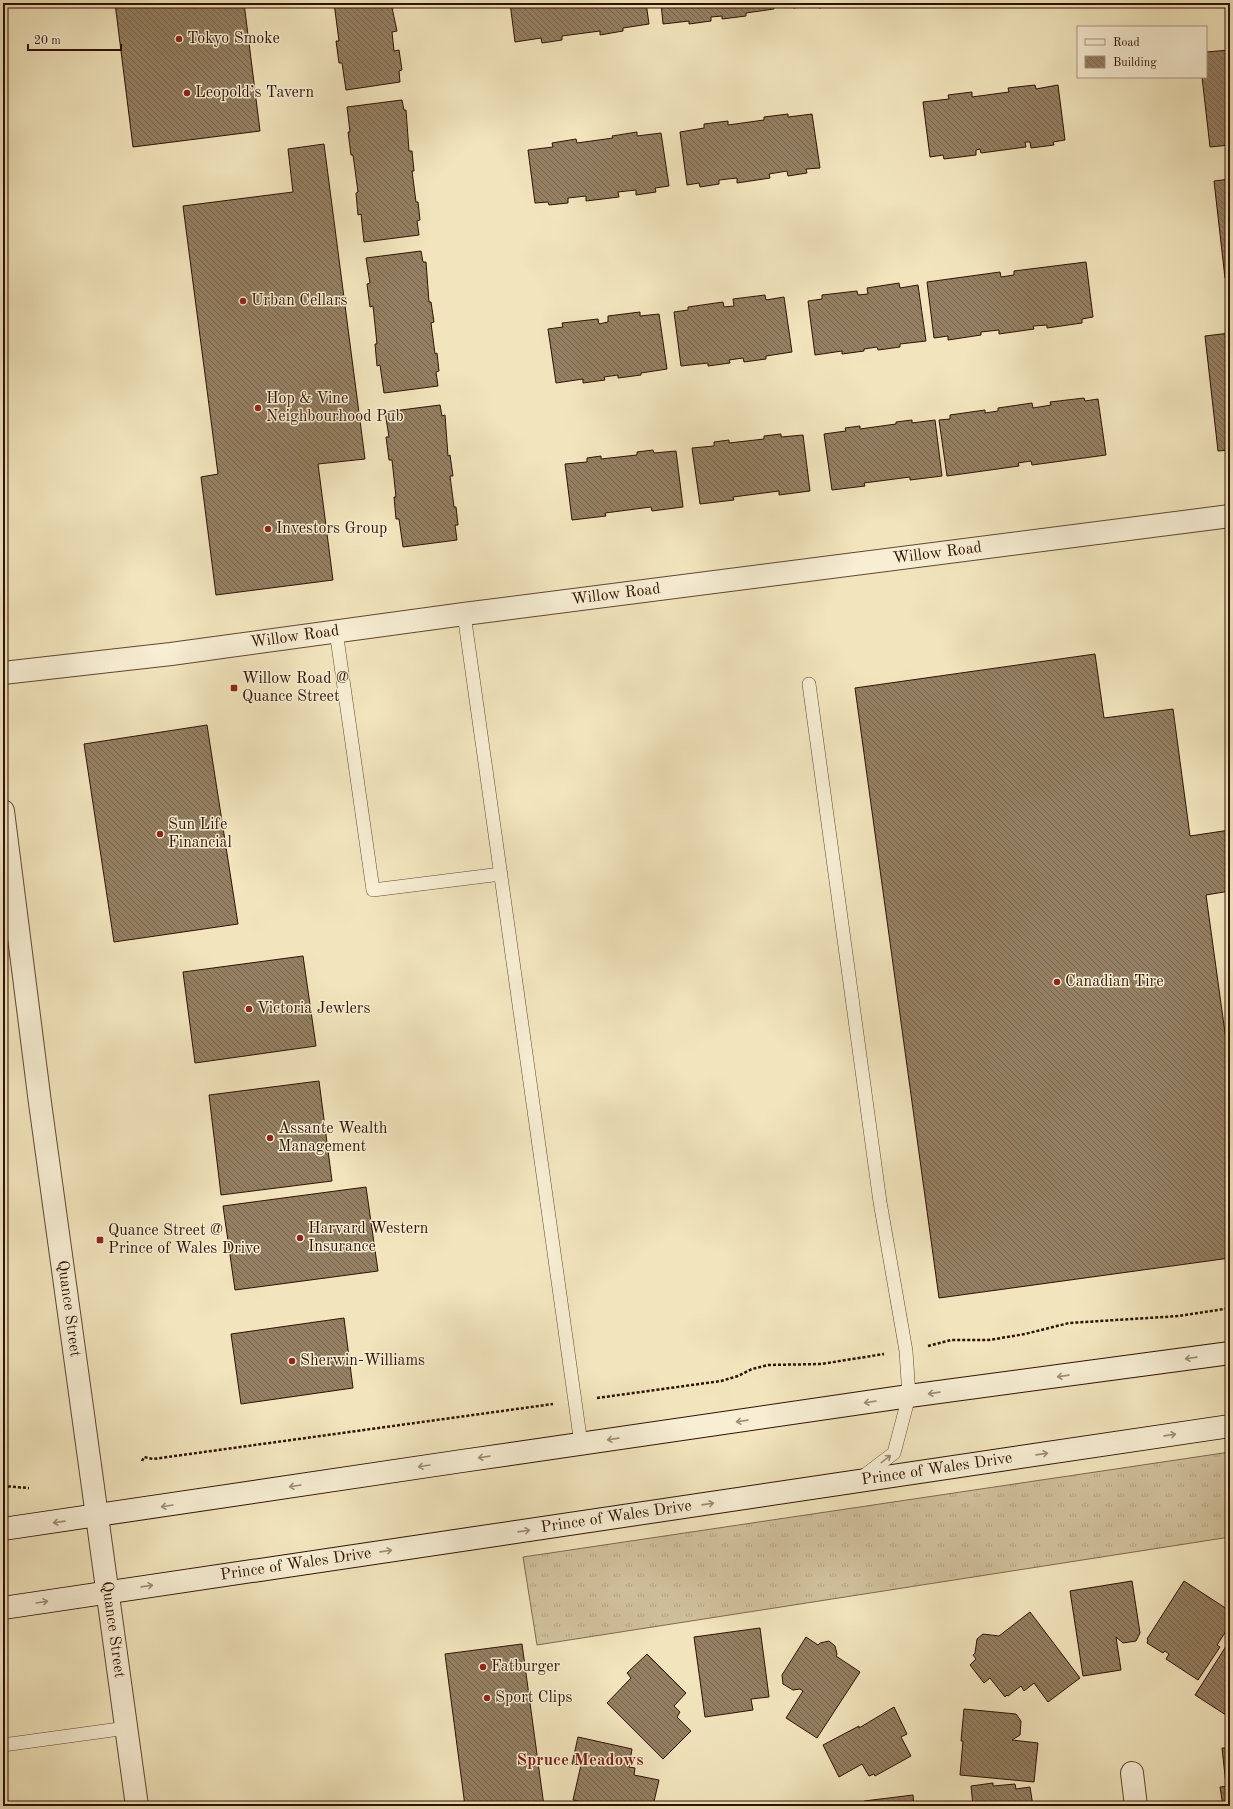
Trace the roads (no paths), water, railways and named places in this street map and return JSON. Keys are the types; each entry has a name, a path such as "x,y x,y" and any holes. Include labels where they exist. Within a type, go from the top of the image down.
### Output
{"main road":[{"name":"Willow Road","path":"3,674 171,654 464,614 1230,516"},
{"name":"Quance Street","path":"3,812 40,1103 138,1806"},
{"path":"3,1529 909,1396 1230,1353"},
{"name":"Prince of Wales Drive","path":"3,1608 855,1483 1230,1426"},
{"path":"1132,1773 1136,1806"}],"lane":[{"path":"464,614 581,1444"},
{"path":"336,631 373,890 501,874"},
{"path":"809,684 880,1202 906,1351 909,1396 894,1453 855,1483"},
{"path":"3,1745 127,1728"}],"place":[{"name":"Tokyo Smoke","path":"179,39"},
{"name":"Leopold’s Tavern","path":"187,93"},
{"name":"Urban Cellars","path":"243,301"},
{"name":"Hop & Vine Neighbourhood Pub","path":"258,408"},
{"name":"Investors Group","path":"268,529"},
{"name":"Willow Road @ Quance Street","path":"234,688"},
{"name":"Sun Life Financial","path":"160,834"},
{"name":"Canadian Tire","path":"1057,982"},
{"name":"Victoria Jewlers","path":"249,1009"},
{"name":"Assante Wealth Management","path":"270,1138"},
{"name":"Harvard Western Insurance","path":"300,1238"},
{"name":"Quance Street @ Prince of Wales Drive","path":"100,1240"},
{"name":"Sherwin-Williams","path":"292,1361"},
{"name":"Fatburger","path":"483,1667"},
{"name":"Sport Clips","path":"487,1698"}],"district":[{"name":"Spruce Meadows","path":"580,1760"}]}
